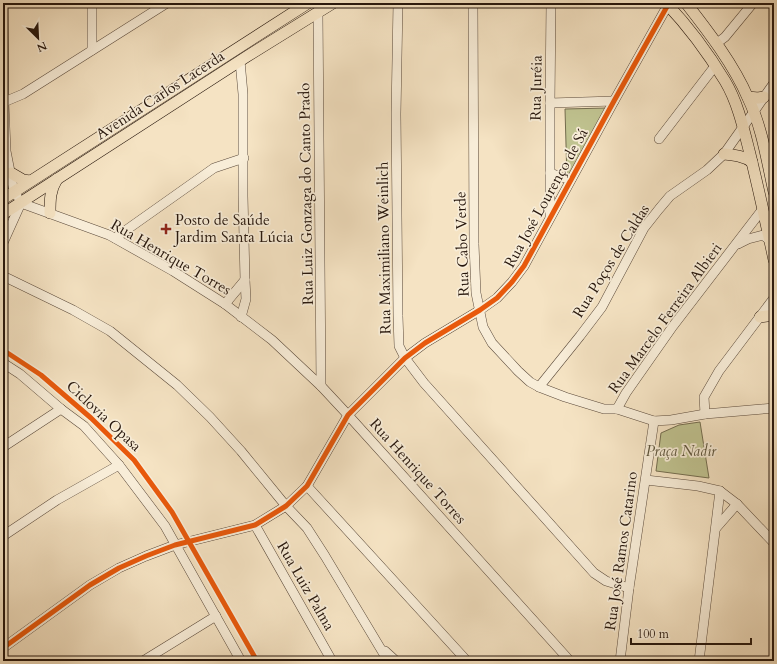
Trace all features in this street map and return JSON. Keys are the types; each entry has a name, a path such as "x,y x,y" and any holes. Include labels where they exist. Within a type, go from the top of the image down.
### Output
{"main road":[{"name":"Avenida Carlos Lacerda","path":"3,199 308,3"},
{"name":"Avenida Carlos Lacerda","path":"3,214 243,59 319,8 333,3"},
{"path":"686,3 717,43 748,97 754,111 771,169 774,192"},
{"path":"668,4 687,26 728,86 743,126 774,260"},
{"path":"242,46 243,59"},
{"path":"748,97 758,98 764,96"},
{"path":"724,154 748,159 752,162"},
{"path":"11,172 17,178 30,181"},
{"path":"50,213 52,187 58,179"},
{"path":"760,317 774,315"}],"street":[{"path":"92,3 92,50"},
{"path":"4,102 23,94 167,3"},
{"name":"Rua Maximiliano Weinlich","path":"398,3 396,114 398,316 400,346 405,358 424,383 594,572 606,581 629,588"},
{"name":"Rua Cabo Verde","path":"474,3 474,244 476,293 483,327 492,343 518,371 530,382 539,387 558,395 604,409 617,409 654,421 671,420 705,414 774,408"},
{"name":"Rua Juréia","path":"550,217 552,3"},
{"path":"717,43 725,37 753,3"},
{"name":"Rua José Lourenço de Sá","path":"3,648 90,585 119,568 175,545 255,525 286,506 307,486 348,415 405,358 497,298 524,266 668,4"},
{"path":"3,5 6,151 14,192 21,203 3,243"},
{"name":"Rua Luiz Gonzaga do Canto Prado","path":"319,8 321,386"},
{"path":"241,317 246,299 244,280 243,59"},
{"path":"659,139 714,66"},
{"name":"Rua Poços de Caldas","path":"539,387 602,307 644,228 670,196 707,170 724,154 774,83"},
{"path":"550,103 614,101"},
{"path":"115,238 214,168 244,158"},
{"path":"550,173 571,179"},
{"name":"Rua Henrique Torres","path":"21,203 115,238 173,271 225,304 272,340 321,386 348,415 570,661"},
{"name":"Rua Marcelo Ferreira Albieri","path":"617,409 626,393 673,326 762,210"},
{"name":"Rua Marcelo Ferreira Albieri","path":"736,244 763,235 769,240"},
{"path":"3,276 91,319 137,352 177,385 210,417 241,451 286,506 307,528 388,661"},
{"path":"225,304 244,280"},
{"path":"705,414 704,397 719,371 774,298"},
{"path":"3,364 20,374 60,409 84,426 119,465 165,526 241,661"},
{"path":"3,447 60,409"},
{"name":"Rua José Ramos Catarino","path":"620,661 629,588 654,421"},
{"path":"3,536 57,500 119,465"},
{"path":"646,480 698,486 720,491 737,504 774,544"},
{"path":"307,486 467,661"},
{"path":"699,661 720,491"},
{"path":"716,528 737,504"},
{"name":"Rua Luiz Palma","path":"255,525 332,661"},
{"path":"143,661 216,616"},
{"path":"381,648 396,661"}],"green space":[{"path":"607,108 567,180 565,109"},
{"name":"Praça Nadir","path":"700,422 709,478 656,471 661,433 679,425"}],"cycle path":[{"path":"3,648 90,585 119,568 175,545 255,525 286,506 307,486 348,415 405,358 425,343 497,298 524,266 669,3"},
{"name":"Ciclovia Opasa","path":"3,350 41,375 91,418 134,460 172,512 257,661"}],"place":[{"name":"Posto de Saúde Jardim Santa Lúcia","path":"166,229"}]}
